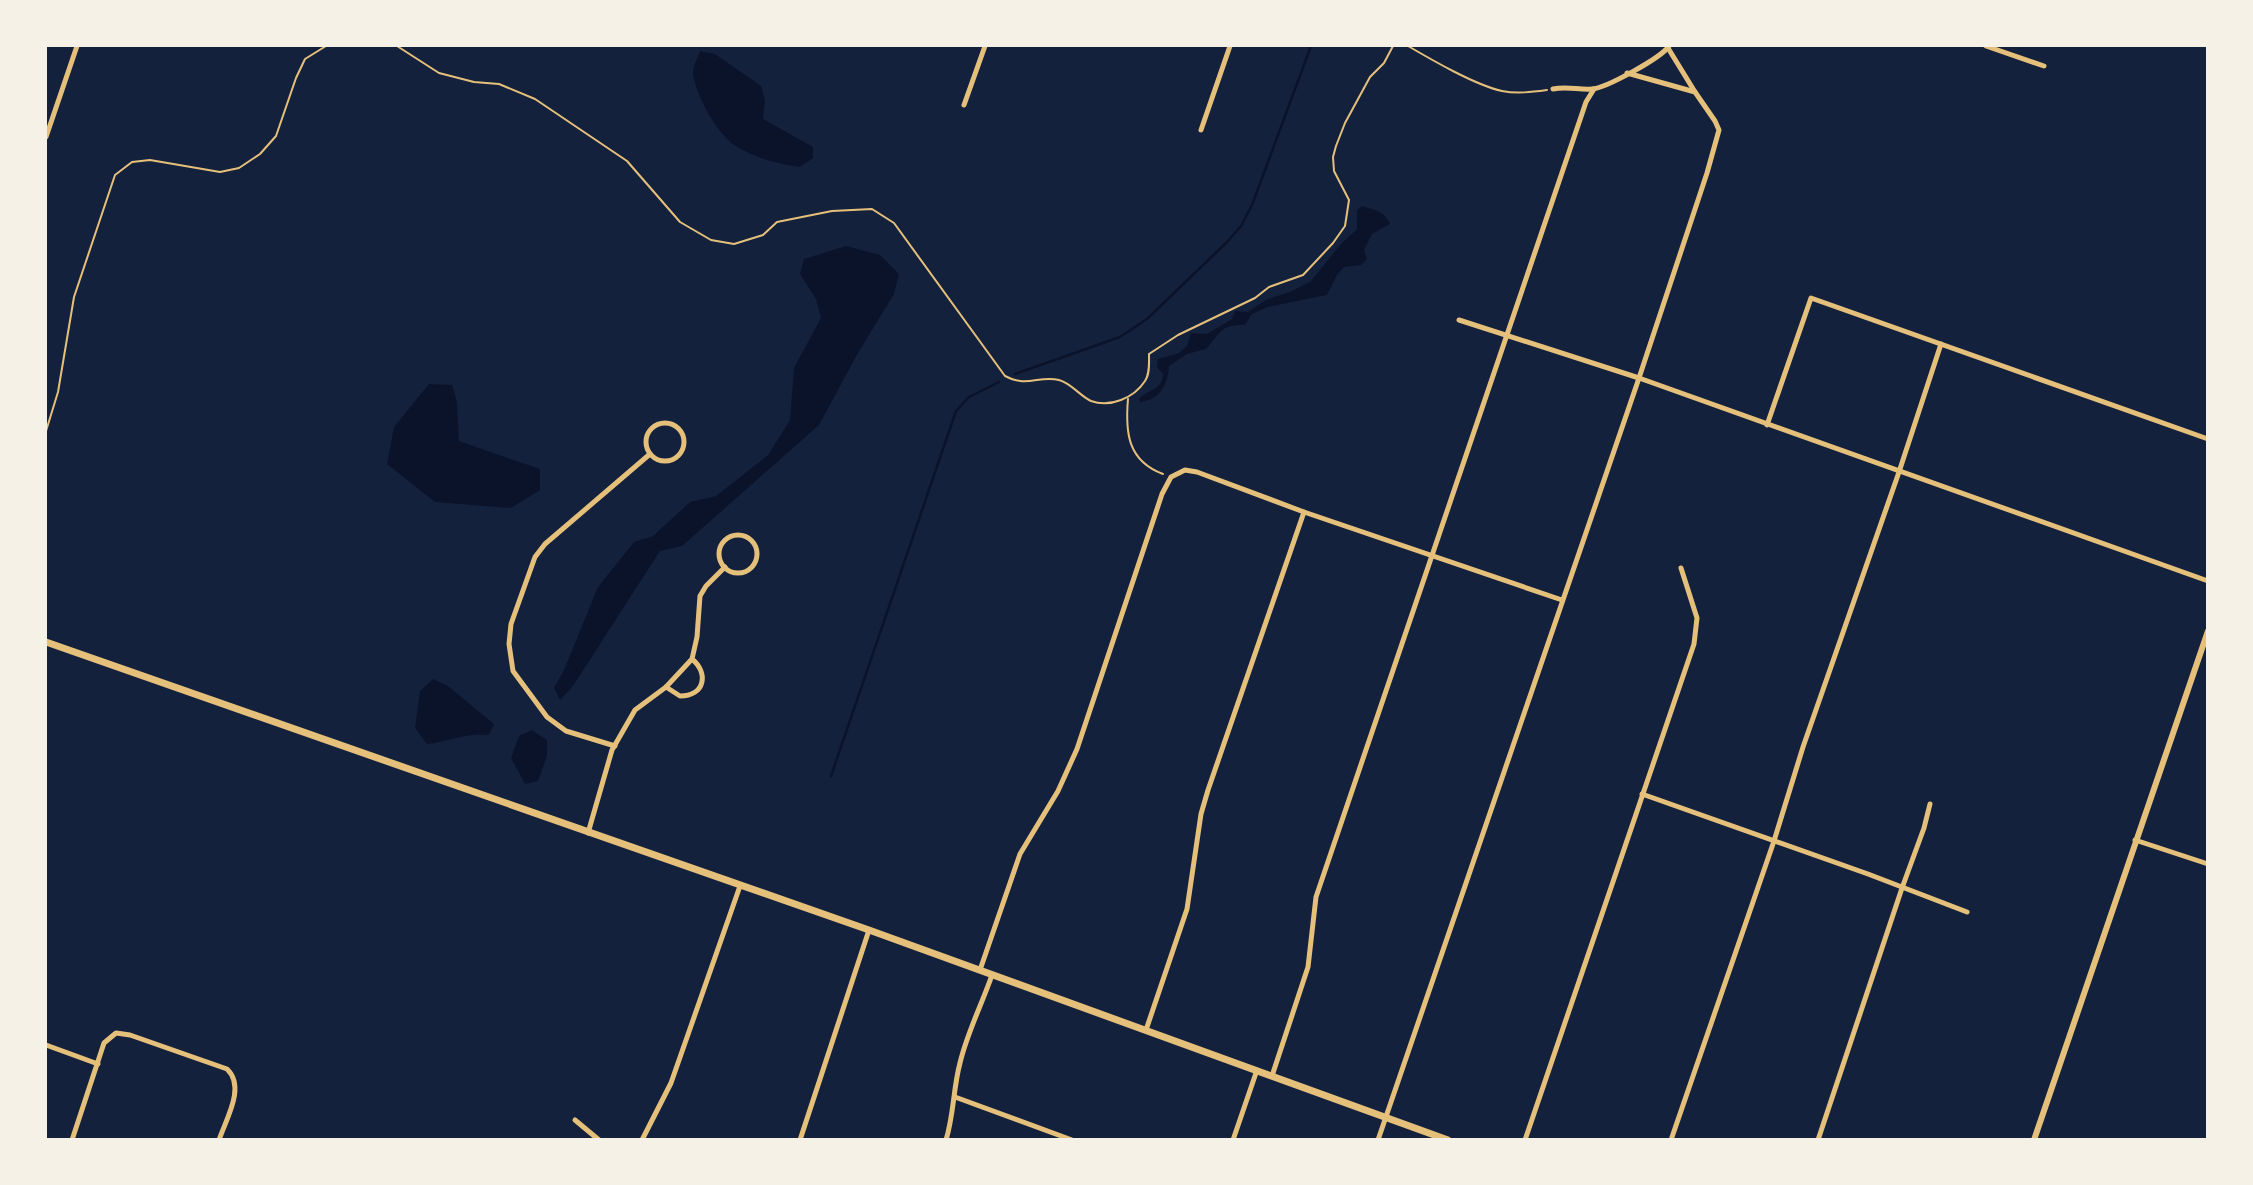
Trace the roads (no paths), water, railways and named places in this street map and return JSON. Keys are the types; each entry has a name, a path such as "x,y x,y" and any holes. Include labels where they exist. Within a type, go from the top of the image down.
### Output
{"main road":[{"path":"46,642 869,930 1448,1139"}],"street":[{"path":"46,137 76,46"},
{"path":"964,105 985,46"},
{"path":"1201,130 1230,46"},
{"path":"1986,46 2044,66"},
{"path":"1378,1139 1639,378 1719,130 1669,47 1646,66 1594,89 1553,89"},
{"path":"1627,73 1695,92"},
{"path":"1272,1076 1308,967 1316,897 1586,102 1594,89"},
{"path":"1767,425 1811,298 2207,439"},
{"path":"1459,320 1639,378 2207,581"},
{"path":"1671,1139 1941,344"},
{"path":"668,423 680,429 685,443 681,454 675,460 662,462 650,454 646,443 653,428 668,423"},
{"path":"615,746 566,732 547,717 513,671 509,643 511,624 535,557 650,454"},
{"path":"980,970 1020,854 1058,790 1077,749 1162,494 1171,477 1185,470 1197,472 1304,512 1562,600"},
{"path":"1146,1030 1186,909 1201,814 1208,790 1304,512"},
{"path":"736,535 748,538 757,554 752,565 742,572 730,571 725,567 719,556 719,550 725,540 736,535"},
{"path":"588,833 615,746 635,710 666,687 692,659 697,637 700,596 725,567"},
{"path":"1525,1139 1691,651 1697,618 1681,568"},
{"path":"2034,1139 2207,631"},
{"path":"2200,654 2207,657"},
{"path":"666,687 680,696 696,693 701,687 702,671 692,659"},
{"path":"1642,794 1967,912"},
{"path":"1818,1139 1930,804"},
{"path":"2136,840 2207,864"},
{"path":"642,1139 671,1083 740,886"},
{"path":"800,1139 869,930"},
{"path":"946,1139 960,1060 992,975"},
{"path":"72,1139 104,1043 116,1033 227,1069 235,1076 233,1099 219,1139"},
{"path":"46,1045 97,1064"},
{"path":"1234,1139 1256,1070"},
{"path":"955,1097 1072,1139"},
{"path":"575,1120 599,1139"}],"water":[{"path":"700,51 715,54 761,86 765,101 763,119 813,147 813,158 800,167 767,160 737,147 722,134 708,113 694,81 693,72"},
{"path":"1362,206 1382,214 1390,224 1372,234 1364,250 1367,259 1361,265 1344,267 1327,295 1268,307 1252,314 1245,325 1226,328 1206,349 1187,354 1169,366 1162,390 1153,398 1140,402 1139,399 1158,386 1162,379 1163,374 1157,367 1158,359 1179,353 1187,346 1191,333 1207,334 1232,319 1235,311 1248,312 1266,300 1311,281 1357,229 1357,210"},
{"path":"846,246 880,255 899,274 894,294 819,425 682,546 660,551 573,686 560,700 554,688 598,587 634,542 653,536 690,502 716,496 768,455 790,420 794,368 821,318 816,299 800,274 804,259"},
{"path":"429,384 452,385 457,402 459,441 540,469 540,490 511,508 435,502 387,464 394,427"},
{"path":"433,679 448,686 494,724 489,735 474,735 427,744 415,728 420,691"},
{"path":"532,730 547,740 547,756 538,781 525,784 511,758 519,736"}],"waterway":[{"path":"1015,374 1120,337 1147,319 1227,242 1241,226 1252,205 1311,46"},
{"path":"831,776 956,411 969,397 999,382"}]}
